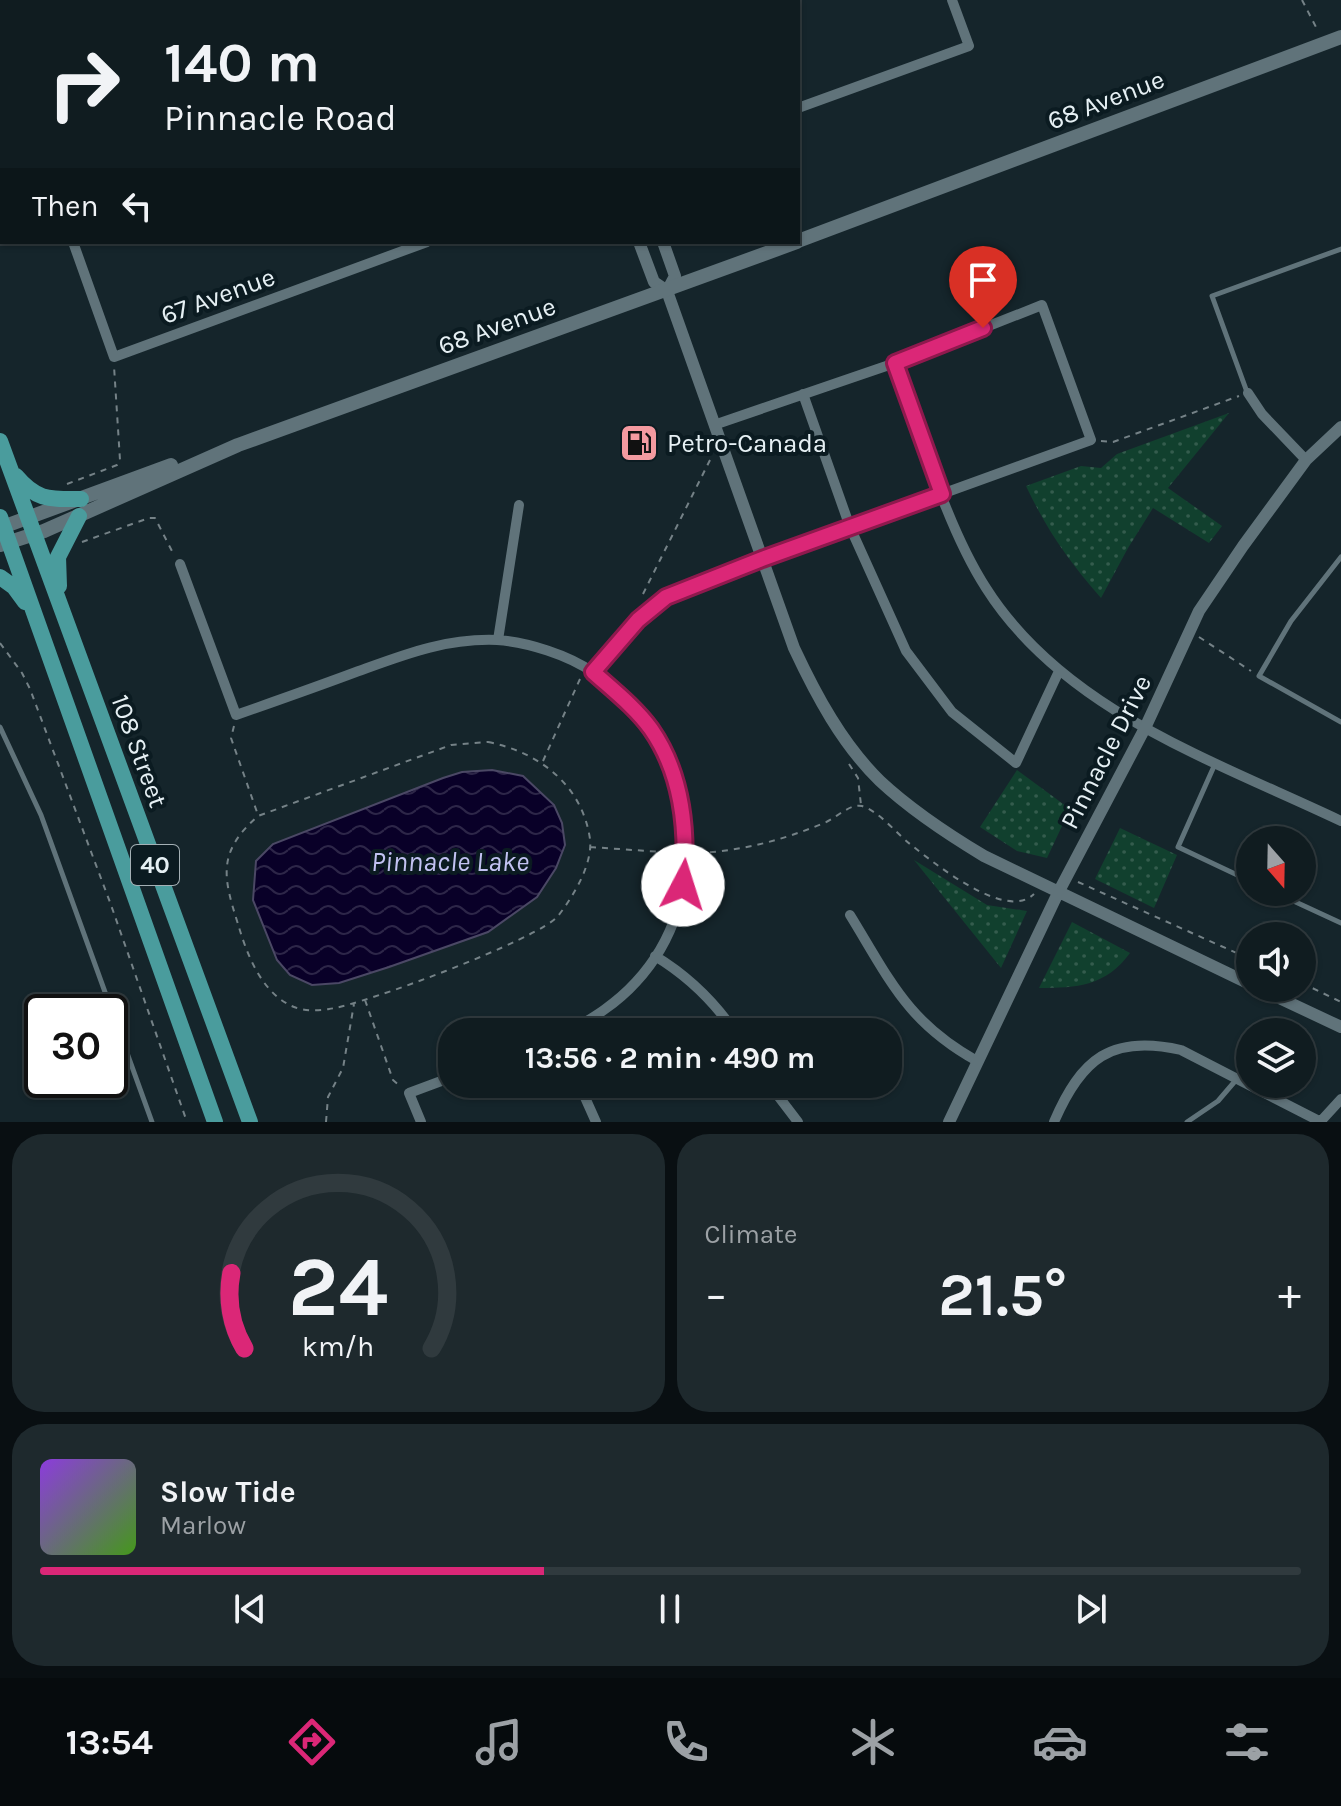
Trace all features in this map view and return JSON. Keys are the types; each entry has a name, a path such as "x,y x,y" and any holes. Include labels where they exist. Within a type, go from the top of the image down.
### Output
{"main road":[{"name":"68 Avenue","path":"800,241 1341,37"},
{"name":"68 Avenue","path":"3,532 34,535 80,507 172,464 214,455 792,244"},
{"name":"108 Street","path":"0,441 250,1122"},
{"path":"10,468 28,489 44,498 80,507 58,557 61,607"},
{"name":"68 Avenue","path":"3,532 28,518 80,507"},
{"name":"108 Street","path":"3,532 36,616 215,1122"},
{"path":"0,577 14,587 36,616"}],"street":[{"path":"800,107 969,46 952,0"},
{"path":"74,244 114,357"},
{"name":"67 Avenue","path":"114,357 422,244"},
{"path":"640,244 654,282 667,291 794,648 816,695 859,756 880,781 953,837 1058,893 1236,977"},
{"path":"664,244 675,276 667,291"},
{"path":"593,672 638,620 666,597 1091,440 1042,305 895,363 714,425"},
{"path":"895,363 942,494 970,560 1002,612 1059,671 1145,728 1341,821"},
{"path":"1248,393 1262,414 1306,460"},
{"path":"803,394 850,527 906,651 952,712 1016,763 1059,671"},
{"name":"Pinnacle Drive","path":"949,1122 1058,893 1145,728 1199,611 1306,460 1341,427"},
{"path":"498,640 519,505"},
{"path":"180,564 236,715 436,644 498,640 561,656 593,672 630,705 651,730 668,759 684,810 686,853 683,885 674,918 655,956 637,981 607,1010 593,1018"},
{"path":"850,915 918,1019 951,1046 977,1061"},
{"path":"655,956 684,974 726,1018"},
{"path":"1288,1002 1341,1027"},
{"path":"1054,1122 1074,1080 1088,1064 1130,1045 1156,1044 1181,1050 1236,1078"},
{"path":"421,1122 409,1093 438,1082"},
{"path":"585,1098 596,1122"},
{"path":"780,1098 798,1122"},
{"path":"1274,1098 1321,1122 1341,1099"}],"lane":[{"path":"1248,393 1212,296 1341,249"},
{"path":"1341,557 1291,621 1259,676 1341,722"},
{"path":"0,727 41,815 152,1122"},
{"path":"1216,762 1178,847 1236,874"},
{"path":"1304,906 1341,923"},
{"path":"1187,1122 1218,1101 1236,1080"}],"path":[{"path":"1302,0 1324,43"},
{"path":"44,498 56,488 117,465 120,460 114,357"},
{"path":"1091,440 1113,442 1248,393"},
{"path":"643,594 710,460"},
{"path":"73,546 155,518 180,564"},
{"path":"1195,635 1259,676"},
{"path":"0,643 30,689 111,905 187,1122"},
{"path":"543,762 581,677"},
{"path":"236,715 231,738 258,816"},
{"path":"488,742 512,747 543,762 570,789 581,810 590,841 584,873 557,918 533,934 494,951 355,1004 329,1010 306,1010 292,1006 275,995 253,966 225,879 226,860 233,843 258,816 451,745 488,742"},
{"path":"859,756 848,765 858,778 861,806"},
{"path":"589,847 686,853 725,852 755,846 825,823 853,806 861,806 874,813 912,846 989,897 1004,901 1026,900 1032,897 1040,884"},
{"path":"1066,877 1236,953"},
{"path":"1316,990 1341,1002"},
{"path":"365,999 393,1080 409,1093"},
{"path":"326,1122 328,1097 343,1068 355,1004"}],"green space":[{"path":"1229,413 1168,488 1222,526 1209,543 1153,508 1101,598 1059,545 1026,486 1081,466 1101,468 1117,454"},
{"path":"1017,770 1070,809 1047,858 1017,851 980,827"},
{"path":"1120,828 1177,855 1154,908 1095,879"},
{"path":"914,860 987,905 1027,911 1001,968"},
{"path":"1072,922 1130,953 1101,979 1078,986 1039,988"}],"water":[{"name":"Pinnacle Lake","path":"492,770 523,776 554,805 562,823 565,845 556,868 537,897 488,932 339,983 312,985 290,975 277,960 253,900 256,861 273,844 443,778 462,772"}],"place":[{"name":"Petro-Canada","path":"639,443"}],"route":[{"path":"683,885 687,847 684,810 668,759 651,730 630,705 593,672 638,620 666,597 942,494 895,363 983,328"}]}
